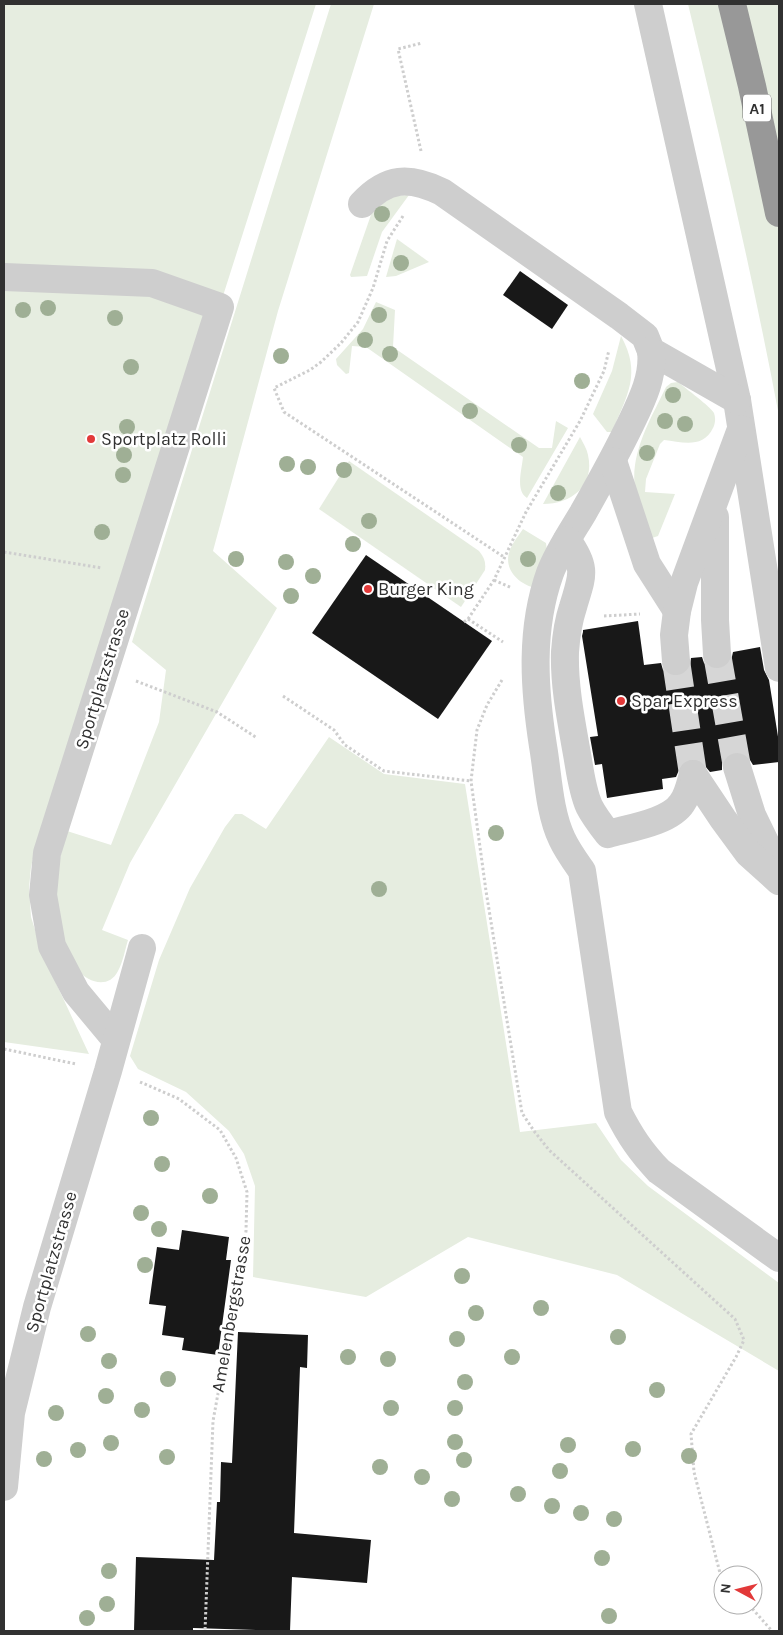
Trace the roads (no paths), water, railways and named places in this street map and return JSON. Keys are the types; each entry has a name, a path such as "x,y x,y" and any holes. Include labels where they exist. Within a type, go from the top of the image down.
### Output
{"highway":[{"name":"A1","path":"732,4 752,86 779,213"}],"street":[{"path":"648,4 737,400 779,668"},
{"path":"362,204 374,191 385,185 405,182 423,184 454,199 645,336 651,351 651,372 639,407 613,461 550,573 543,598 535,649 537,708 554,817 562,838 582,871 618,1112 643,1155 659,1172 779,1258"},
{"name":"Sportplatzstrasse","path":"4,277 152,283 220,307 47,853 43,895 52,946 76,992 116,1040"},
{"path":"651,351 737,400"},
{"path":"676,661 674,635 677,611 684,583 741,428"},
{"path":"613,461 646,564 677,611"},
{"path":"715,498 714,620 717,654"},
{"path":"567,540 576,553 582,570 582,578 567,635 565,668 568,699 583,788 592,810 608,834 668,817 682,804 693,774 723,820 748,853 779,880"},
{"path":"737,768 752,815 779,872"},
{"name":"Sportplatzstrasse","path":"4,1487 10,1413 37,1307 108,1070 142,948"}],"tunnel":[{"path":"717,654 737,767"},
{"path":"676,661 693,774"}],"place":[{"name":"Sportplatz Rolli","path":"91,439"},
{"name":"Burger King","path":"368,589"},
{"name":"Spar Express","path":"621,701"}]}
